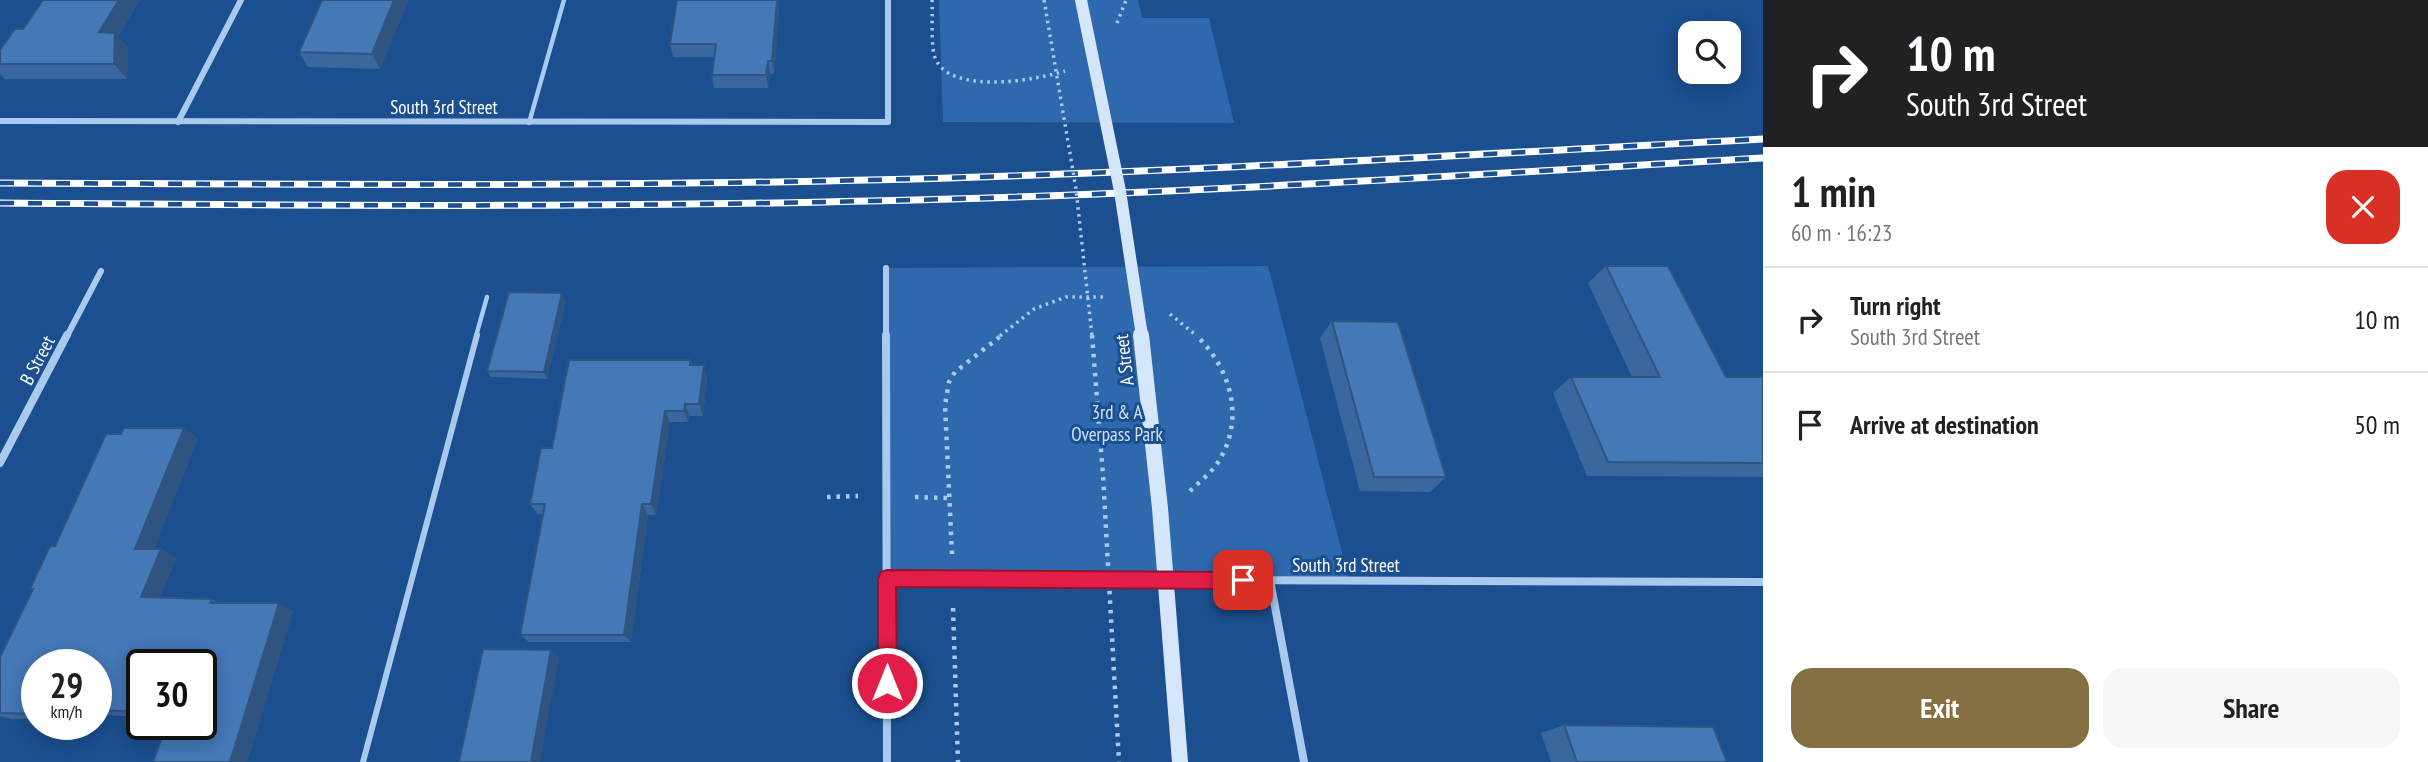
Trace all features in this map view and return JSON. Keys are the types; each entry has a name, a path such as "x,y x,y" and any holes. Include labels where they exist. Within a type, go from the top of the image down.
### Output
{"main road":[{"name":"A Street","path":"1081,0 1103,97 1132,268 1157,471 1180,762"}],"street":[{"path":"178,122 241,0"},
{"name":"South 3rd Street","path":"0,121 888,122 888,0"},
{"path":"886,268 887,762"},
{"name":"B Street","path":"0,463 101,271"},
{"name":"South 3rd Street","path":"887,579 1763,582"},
{"path":"1270,580 1304,762"}],"lane":[{"path":"529,123 564,0"},
{"path":"363,762 487,297"}],"path":[{"path":"932,0 935,59 949,74 977,81 1012,80 1048,76 1071,67"},
{"path":"1044,0 1057,67 1090,318 1106,513 1119,762"},
{"path":"1114,30 1126,0"},
{"path":"958,762 945,405 949,382 964,363 998,341 1019,320 1048,302 1085,296 1115,298"},
{"path":"1159,309 1188,325 1201,338 1224,372 1234,405 1232,432 1227,447 1208,475 1186,495"}],"green space":[{"path":"939,0 1138,0 1142,18 1209,18 1234,123 943,122"},
{"name":"3rd & A Overpass Park","path":"1268,266 1349,580 887,579 886,268"}],"building":[{"path":"43,0 119,0 99,32 115,33 114,64 0,64 0,50 15,29 23,29"},
{"path":"322,0 394,0 372,54 299,52"},
{"path":"677,0 777,0 772,61 768,61 766,75 712,75 716,44 670,44"},
{"path":"1606,266 1668,266 1726,377 1763,377 1763,463 1608,462 1571,377 1660,377"},
{"path":"509,292 562,293 544,372 487,371"},
{"path":"1332,321 1398,322 1446,477 1374,477"},
{"path":"569,360 690,360 690,365 704,365 699,404 685,404 684,411 665,411 651,504 642,504 624,635 520,635 545,504 530,504 541,448 552,448"},
{"path":"124,428 184,428 135,549 161,549 141,597 212,599 210,603 279,603 230,762 153,762 161,740 217,740 217,649 126,649 126,711 112,711 112,649 21,649 21,714 0,713 0,657 33,589 30,589 50,546 55,546 106,434 121,434"},
{"path":"483,649 551,650 531,762 459,762"},
{"path":"1564,725 1713,727 1727,762 1577,762"}],"railway":[{"path":"0,183 543,184 869,180 1204,168 1763,139"},
{"path":"0,203 543,205 869,201 1204,189 1763,158"}],"route":[{"path":"887,683 887,579 1243,580"}]}
